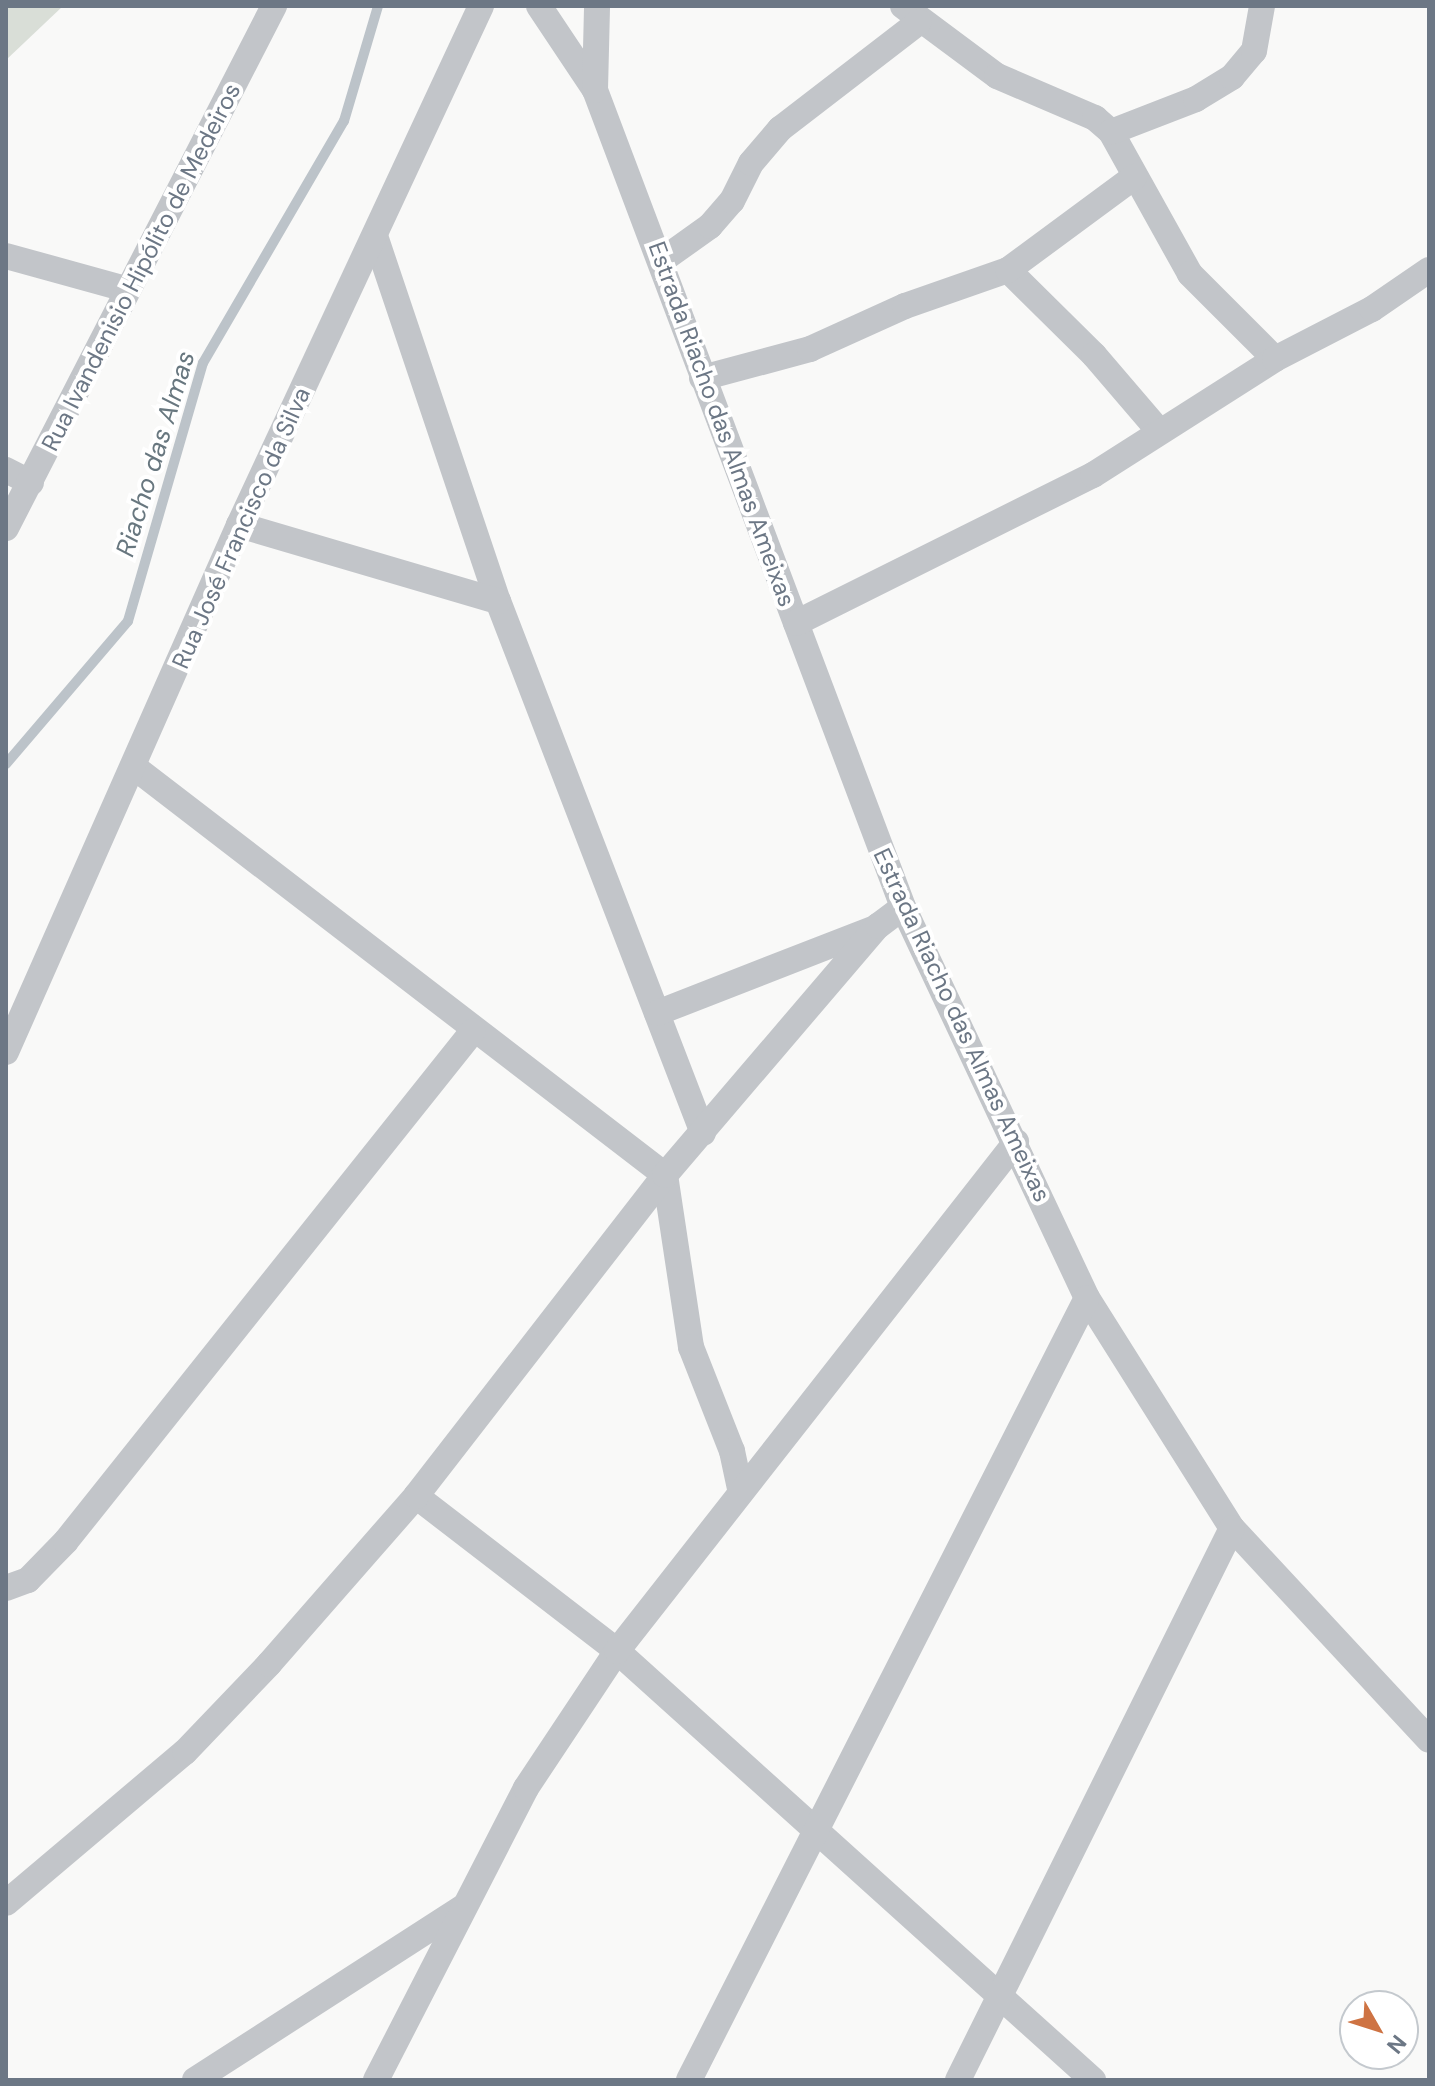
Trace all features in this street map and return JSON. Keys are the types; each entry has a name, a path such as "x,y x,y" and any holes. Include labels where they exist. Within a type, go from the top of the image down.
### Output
{"street":[{"name":"Rua Ivandenisio Hipólito de Medeiros","path":"6,528 126,289 274,6"},
{"name":"Rua José Francisco da Silva","path":"6,1052 239,525 481,6"},
{"name":"Estrada Riacho das Almas Ameixas","path":"539,6 595,90 903,907 1087,1298 1232,1528 1429,1740"},
{"name":"Estrada Riacho das Almas Ameixas","path":"595,90 597,6"},
{"path":"1111,132 1196,99 1232,77 1254,51 1262,6"},
{"path":"661,261 710,226 780,129 911,14 997,76 1095,118 1111,132 1190,274 1275,359"},
{"path":"702,378 810,349 905,306 1008,270 1134,177"},
{"path":"375,236 498,601 703,1133"},
{"path":"6,256 126,289"},
{"path":"1008,270 1085,345 1160,432"},
{"path":"796,623 996,527 1160,432 1275,359 1372,309 1429,270"},
{"path":"6,470 31,483"},
{"path":"239,525 498,601"},
{"path":"134,767 473,1031 665,1175 691,1347 732,1451 740,1490"},
{"path":"6,1903 185,1752 416,1496 665,1175 878,926 903,907"},
{"path":"657,1013 878,926"},
{"path":"6,1588 28,1580 66,1541 473,1031"},
{"path":"376,2080 526,1788 617,1651 740,1490 1016,1142"},
{"path":"689,2080 1087,1298"},
{"path":"416,1496 617,1651 819,1828 999,1998 1093,2080"},
{"path":"958,2080 1232,1528"},
{"path":"195,2080 462,1908"}],"shaded area":[{"path":"6,6 63,6 6,60"}],"waterway":[{"name":"Riacho das Almas","path":"6,764 128,621 203,363 344,121 378,6"}]}
